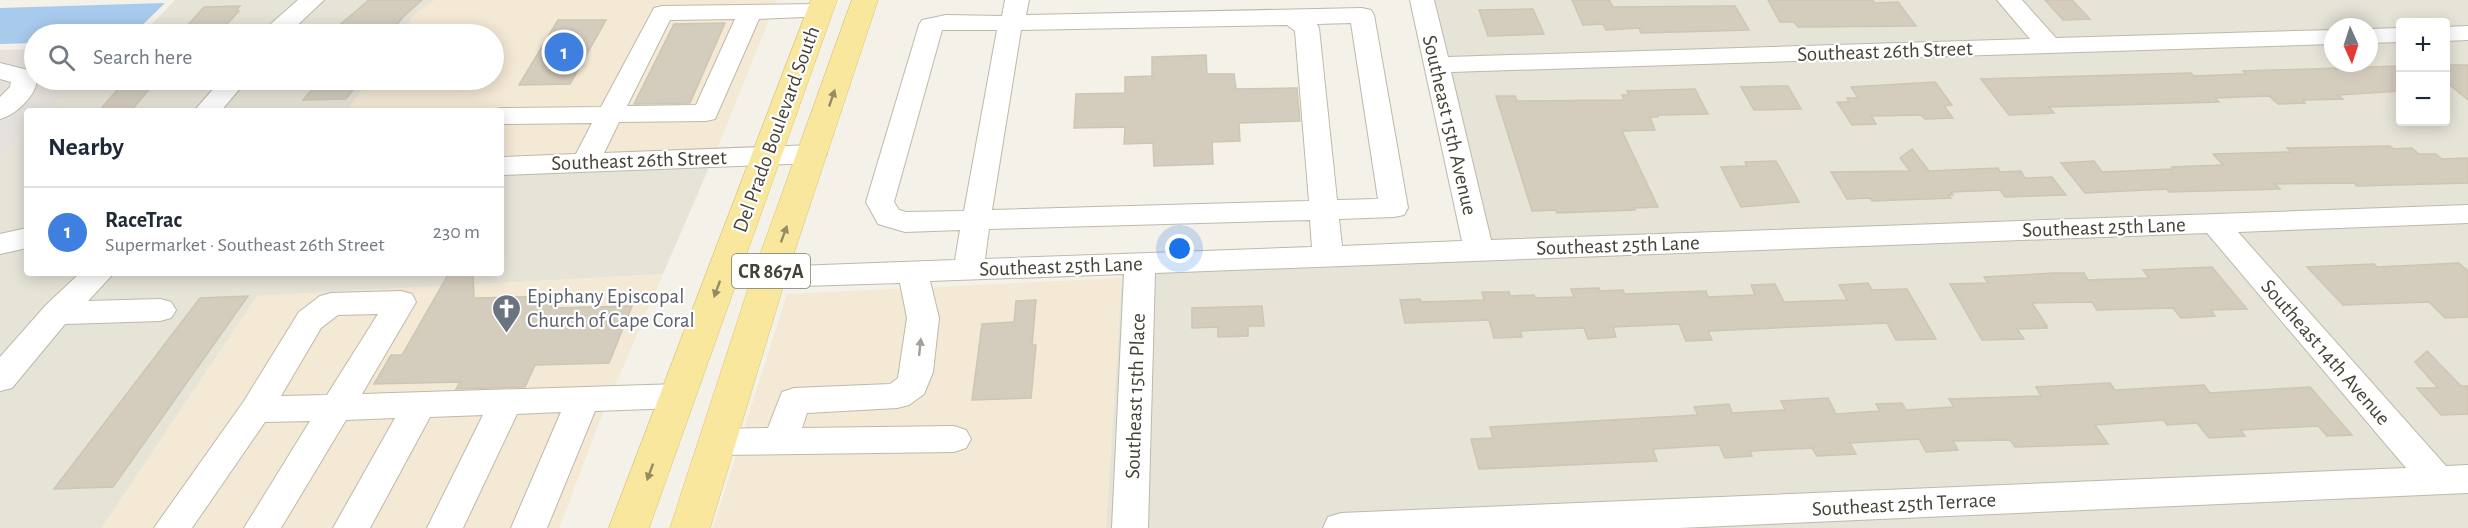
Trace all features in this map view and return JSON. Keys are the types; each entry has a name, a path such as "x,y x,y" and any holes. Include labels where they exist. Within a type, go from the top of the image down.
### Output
{"main road":[{"name":"Del Prado Boulevard South","path":"690,528 768,276 813,154 865,0"},
{"name":"Del Prado Boulevard South","path":"629,528 822,5"}],"street":[{"path":"284,24 312,0"},
{"name":"Southeast 15th Avenue","path":"1422,0 1479,250"},
{"path":"2009,0 2050,46"},
{"path":"586,162 662,13 750,12 822,5"},
{"path":"504,116 706,113 750,12"},
{"path":"968,269 1009,30 1015,12"},
{"path":"1015,12 1292,18 1362,15 1394,208 905,222 888,217 880,202 931,25 1015,12"},
{"path":"1292,18 1307,28 1328,256"},
{"path":"2450,34 2468,33"},
{"path":"2378,36 2396,35"},
{"name":"Southeast 26th Street","path":"1438,65 2324,37"},
{"path":"0,71 19,75 24,81 23,89 0,111"},
{"path":"210,108 225,90"},
{"name":"Southeast 26th Street","path":"504,166 813,154"},
{"name":"Southeast 25th Lane","path":"768,276 2468,214"},
{"name":"Southeast 14th Avenue","path":"2214,224 2453,480"},
{"path":"0,244 24,239"},
{"name":"Southeast 15th Place","path":"1130,528 1140,263"},
{"path":"781,441 794,401 897,396 912,386 917,372 923,318 913,272"},
{"path":"0,379 57,313 96,276"},
{"path":"172,528 256,410 310,320 331,304 400,302 262,528"},
{"path":"57,313 160,310"},
{"path":"256,410 678,396"},
{"path":"887,440 897,396"},
{"path":"529,528 583,399"},
{"path":"445,528 507,402"},
{"path":"351,528 420,404"},
{"path":"717,442 954,439"},
{"name":"Southeast 25th Terrace","path":"1341,528 2453,480"}],"shaded area":[{"path":"175,0 435,0 414,15 408,24 152,24"},
{"path":"435,0 777,0 717,149 504,158 504,108 349,108 362,90 504,90 504,24 408,24 414,15"},
{"path":"1410,0 2468,0 2468,528 1106,528 1122,272 1480,257"},
{"path":"24,49 24,90 69,90 50,108 24,108 24,133 0,157 0,50"},
{"path":"69,90 362,90 349,108 50,108"},
{"path":"24,133 24,231 0,237 0,157"},
{"path":"710,165 663,274 257,296 102,528 0,528 0,252 24,246 24,276 504,276 504,174"},
{"path":"663,274 599,423 559,528 102,528 257,296"},
{"path":"1121,278 1106,528 713,528 787,294"}],"water":[{"path":"165,3 143,24 24,24 24,43 0,44 0,8"}],"building":[{"path":"369,0 422,0 398,24 341,24"},
{"path":"1572,0 1609,0 1613,7 1735,6 1749,30 1641,33 1639,28 1606,30 1603,24 1583,25"},
{"path":"1768,0 1898,2 1916,26 1798,27 1794,22 1780,22"},
{"path":"2045,0 2072,0 2090,19 2063,20"},
{"path":"240,6 236,11 239,11 227,24 189,24 204,7"},
{"path":"1533,9 1544,34 1488,36 1479,10"},
{"path":"558,20 606,20 570,84 519,85"},
{"path":"725,23 690,103 634,104 674,24"},
{"path":"1206,55 1207,74 1234,74 1236,89 1297,88 1300,121 1239,123 1240,141 1212,142 1213,164 1154,166 1153,143 1124,144 1125,127 1074,128 1076,94 1125,93 1125,77 1152,76 1152,57"},
{"path":"2450,65 2468,65 2468,100 2450,85"},
{"path":"2396,66 2396,91 2338,95 2343,99 2303,100 2305,103 2278,104 2269,96 2215,98 2219,102 2049,107 2054,113 2009,115 1981,79 2191,73 2194,76 2246,74 2243,71 2324,68 2324,72 2378,72 2378,67"},
{"path":"1935,82 1952,105 1944,106 1953,118 1925,119 1921,115 1871,116 1876,124 1852,125 1837,102 1849,102 1847,98 1858,98 1851,87"},
{"path":"1788,86 1801,109 1754,110 1741,87"},
{"path":"1695,89 1708,114 1658,115 1658,117 1650,117 1655,130 1622,131 1658,207 1557,213 1556,210 1532,211 1496,96 1515,96 1517,101 1624,100 1622,95 1629,95 1627,91"},
{"path":"117,90 148,90 134,108 102,108"},
{"path":"312,90 353,90 346,99 303,100"},
{"path":"2390,146 2394,149 2412,148 2419,154 2436,154 2442,159 2468,158 2468,183 2357,186 2354,183 2275,184 2280,189 2169,192 2167,189 2085,193 2061,163 2094,161 2102,172 2173,169 2172,167 2223,165 2213,154 2291,152 2287,148"},
{"path":"1912,149 1929,171 1998,168 2000,172 2021,171 2025,178 2052,177 2066,195 2005,197 2000,190 1951,192 1953,195 1948,195 1951,198 1872,201 1870,198 1847,199 1831,172 1910,171 1900,158"},
{"path":"1776,161 1799,202 1741,207 1721,167 1747,166 1745,162"},
{"path":"2459,263 2468,271 2468,317 2445,318 2429,302 2343,305 2307,267 2374,264 2377,267"},
{"path":"2212,267 2247,309 2211,310 2215,316 2181,318 2173,308 2097,310 2092,302 2032,303 2047,328 2017,329 2024,339 1982,340 1950,284 1988,283 1984,277 2054,273 2084,273 2088,280 2149,278 2143,270"},
{"path":"447,276 473,276 474,298 557,296 551,308 632,306 609,363 535,365 525,387 456,389 460,382 374,384 391,355 402,355"},
{"path":"1868,283 1872,290 1907,289 1936,339 1896,340 1887,323 1708,331 1712,340 1686,341 1679,324 1613,327 1616,337 1588,339 1584,328 1520,331 1522,337 1494,338 1489,320 1405,323 1400,300 1420,299 1421,302 1484,300 1482,292 1509,292 1510,296 1534,295 1535,298 1574,297 1571,289 1599,288 1600,291 1623,290 1625,294 1706,291 1708,297 1755,295 1751,285 1775,284 1784,302 1847,300 1839,285"},
{"path":"248,296 113,487 54,489 200,298"},
{"path":"1036,300 1032,345 1036,345 1031,398 972,400 982,324 1014,322 1016,301"},
{"path":"1262,306 1264,326 1248,326 1248,336 1218,337 1218,327 1192,328 1192,308"},
{"path":"2427,351 2461,386 2468,386 2468,414 2441,415 2417,388 2438,388 2415,362"},
{"path":"2110,383 2115,390 2204,385 2210,393 2310,387 2352,435 2327,436 2318,426 2241,430 2245,436 2209,438 2197,423 2167,425 2164,420 2095,425 2108,444 2015,447 2010,440 1953,441 1958,450 1926,452 1919,439 1850,443 1856,454 1817,456 1812,448 1750,451 1752,456 1725,458 1719,445 1653,449 1657,461 1479,469 1471,439 1493,438 1490,427 1698,415 1694,407 1729,404 1732,413 1785,410 1781,401 1828,398 1836,414 1880,411 1876,404 1902,403 1906,410 1954,407 1949,399 2041,396 2036,387"}],"place":[{"name":"RaceTrac","path":"564,52"},
{"name":"Epiphany Episcopal Church of Cape Coral","path":"506,334"}]}
